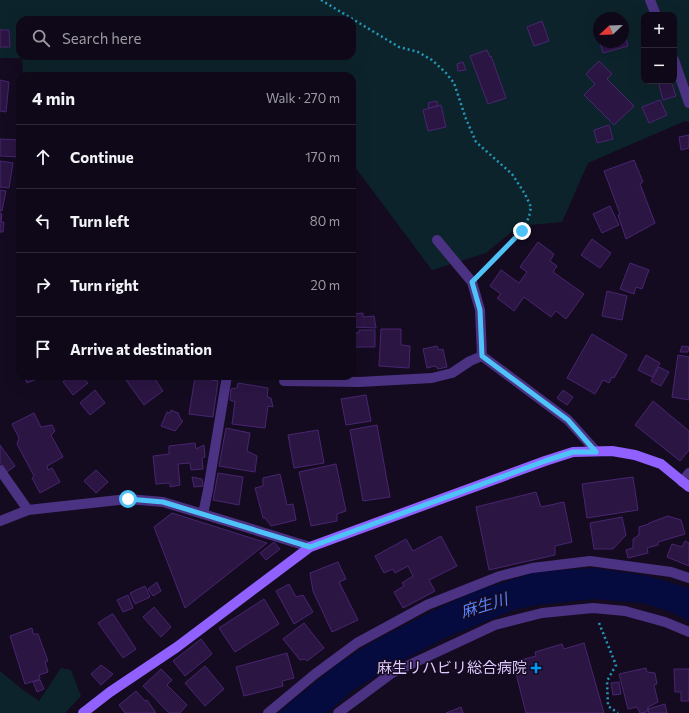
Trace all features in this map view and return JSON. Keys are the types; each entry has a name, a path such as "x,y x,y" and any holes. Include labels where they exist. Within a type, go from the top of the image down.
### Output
{"street":[{"path":"650,0 655,12"},
{"path":"677,68 689,102"},
{"path":"437,240 472,282 480,310 482,356"},
{"path":"284,381 359,382 432,378 452,373 470,361 482,356"},
{"path":"482,356 568,420 596,452"},
{"path":"203,514 225,380"},
{"path":"83,713 110,692 177,647 310,547 573,452 612,451 635,455 661,464 686,484 689,473"},
{"path":"0,470 28,510"},
{"path":"0,521 28,510 128,499 163,502 310,547"},
{"path":"268,713 315,674 357,643 427,606 500,576 532,568 590,561 664,571 689,578"},
{"path":"338,713 392,673 495,625 542,613 593,608 625,611 664,622 689,632"}],"path":[{"path":"321,0 348,16"},
{"path":"356,21 399,47 418,52 432,60 446,73 454,84 476,142 512,174 526,194 531,207 529,217 522,231 472,282"},
{"path":"593,608 616,664 607,681 608,706 618,713"}],"shaded area":[{"path":"0,0 689,0 689,122 685,121 588,163 562,222 519,226 486,253 432,270 356,168 356,72 23,72 22,60 356,60 356,16 16,16 16,58 0,58"},
{"path":"61,668 71,670 81,696 65,713 0,713 0,671 39,701"}],"water":[{"name":"麻生川","path":"594,568 648,576 689,588 689,621 672,612 642,603 593,599 537,605 513,610 443,639 396,664 352,691 327,713 279,713 338,664 369,644 434,610 479,590 536,572"}],"building":[{"path":"542,21 549,41 534,46 527,27"},
{"path":"0,30 9,30 10,47 0,47"},
{"path":"602,48 621,48 603,53"},
{"path":"487,50 490,57 491,56 506,98 488,104 470,56"},
{"path":"599,61 612,74 607,79 634,106 614,125 584,95 595,84 586,74"},
{"path":"463,62 466,70 458,71 457,64"},
{"path":"0,80 9,82 6,112 0,111"},
{"path":"659,84 672,84 676,96 663,100"},
{"path":"660,100 667,115 649,123 642,107"},
{"path":"437,101 438,106 429,108 428,103"},
{"path":"441,105 446,127 428,131 423,110"},
{"path":"609,125 613,139 597,143 594,130"},
{"path":"689,135 689,148 681,150 679,137"},
{"path":"0,139 16,140 16,157 0,156"},
{"path":"634,160 643,182 640,184 655,223 626,239 618,215 620,214 604,171"},
{"path":"0,161 13,163 9,188 0,187"},
{"path":"0,190 6,191 2,211 0,211"},
{"path":"610,206 619,225 602,233 593,214"},
{"path":"0,213 2,214 1,222 4,222 3,232 0,232"},
{"path":"592,239 611,253 600,268 581,255"},
{"path":"538,242 554,254 550,261 557,266 553,272 584,294 566,319 556,311 551,317 524,297 514,311 497,298 501,294 490,286 501,270 519,283 527,272 520,267"},
{"path":"630,263 649,270 642,289 636,287 634,294 620,289"},
{"path":"607,291 627,296 622,320 602,316"},
{"path":"363,313 363,317 374,316 376,328 356,327 356,314"},
{"path":"381,329 401,329 401,345 410,346 409,368 379,366"},
{"path":"359,330 375,330 375,347 356,347 356,333 359,333"},
{"path":"592,334 627,355 614,378 612,377 609,383 603,380 595,394 567,378"},
{"path":"437,346 439,350 443,349 447,367 438,369 435,366 427,368 423,349"},
{"path":"682,346 689,347 688,352 680,352"},
{"path":"646,355 660,363 652,377 638,370"},
{"path":"678,355 689,357 689,400 672,397"},
{"path":"659,367 669,372 661,386 651,381"},
{"path":"26,380 34,380 27,383"},
{"path":"65,380 85,380 88,383 73,395 63,382"},
{"path":"126,380 156,380 163,391 144,405"},
{"path":"195,380 218,381 213,417 189,414"},
{"path":"238,383 268,388 267,397 271,398 273,407 268,406 265,428 232,424 235,402 230,400 231,389 237,388"},
{"path":"95,390 105,403 90,415 80,403"},
{"path":"563,390 573,397 567,405 557,398"},
{"path":"366,395 371,421 346,425 341,399"},
{"path":"653,401 689,431 689,450 680,461 635,425"},
{"path":"171,410 178,413 183,421 175,431 161,426 167,412 170,413"},
{"path":"34,413 41,427 52,425 55,431 51,435 63,457 47,466 48,470 52,468 60,482 40,493 32,478 34,476 17,444 19,438 12,424"},
{"path":"377,425 390,497 363,501 350,430"},
{"path":"226,428 250,433 247,451 257,456 255,472 219,466"},
{"path":"318,430 324,463 294,468 288,435"},
{"path":"195,443 196,449 204,445 205,457 202,458 203,469 191,470 190,463 178,464 180,485 170,487 170,483 156,484 153,456 169,454 169,446"},
{"path":"0,445 15,466 7,472 0,462"},
{"path":"336,464 346,511 337,514 337,521 311,526 299,472"},
{"path":"96,470 108,482 96,493 84,481"},
{"path":"218,473 243,477 239,505 213,500"},
{"path":"280,474 287,505 293,504 296,520 271,526 265,518 263,518 255,488 263,486 263,478"},
{"path":"192,477 202,479 203,486 194,487"},
{"path":"633,477 638,510 587,518 582,484"},
{"path":"536,492 541,507 564,502 572,542 555,546 555,555 489,570 476,507"},
{"path":"172,513 267,543 185,608 154,527"},
{"path":"668,516 681,520 685,534 658,542 658,545 647,548 648,553 628,558 626,550 633,548 633,539 639,535 639,527"},
{"path":"622,517 626,535 613,549 594,549 590,523"},
{"path":"441,536 457,566 429,580 435,591 403,608 394,592 404,586 402,583 413,576 408,566 395,573 393,569 384,573 375,556 406,539 413,551"},
{"path":"685,541 689,543 689,566 667,557 672,544 682,547"},
{"path":"274,542 280,549 266,560 260,553"},
{"path":"338,562 346,579 339,582 358,620 332,632 313,591 310,573"},
{"path":"157,582 161,591 153,596 148,589"},
{"path":"289,584 296,597 303,595 313,612 294,624 276,591"},
{"path":"145,586 150,597 135,604 130,593"},
{"path":"128,595 133,608 123,612 117,600"},
{"path":"264,599 279,624 235,652 219,628"},
{"path":"154,607 171,627 161,637 143,617"},
{"path":"112,614 136,649 123,658 98,623"},
{"path":"304,623 324,648 307,661 305,659 300,660 283,639"},
{"path":"32,628 33,634 38,634 48,661 45,662 48,672 39,675 40,679 25,684 10,636"},
{"path":"201,639 212,654 185,676 173,661"},
{"path":"584,643 604,713 526,713 513,662 536,656 535,652 562,644 564,649"},
{"path":"287,653 294,678 282,681 283,686 244,696 236,667"},
{"path":"101,665 113,674 101,685 91,674"},
{"path":"205,666 224,689 205,706 185,683"},
{"path":"646,668 647,672 655,673 657,684 654,685 658,702 648,707 647,712 640,713 637,707 628,709 619,674"},
{"path":"161,669 172,680 167,685 187,705 180,713 169,713 143,686"},
{"path":"674,669 689,669 689,701 681,701 681,692 675,692"},
{"path":"40,680 44,689 37,692 33,682"},
{"path":"619,682 621,694 613,695 611,683"},
{"path":"136,691 145,701 147,700 156,713 125,713 119,705"},
{"path":"665,704 667,713 649,713 648,709"},
{"path":"461,707 463,713 446,713"}],"place":[{"name":"麻生リハビリ総合病院","path":"536,668"}],"route":[{"path":"128,499 163,502 310,547 545,461 573,452 596,452 568,420 482,356 480,310 472,282 522,231"}]}
